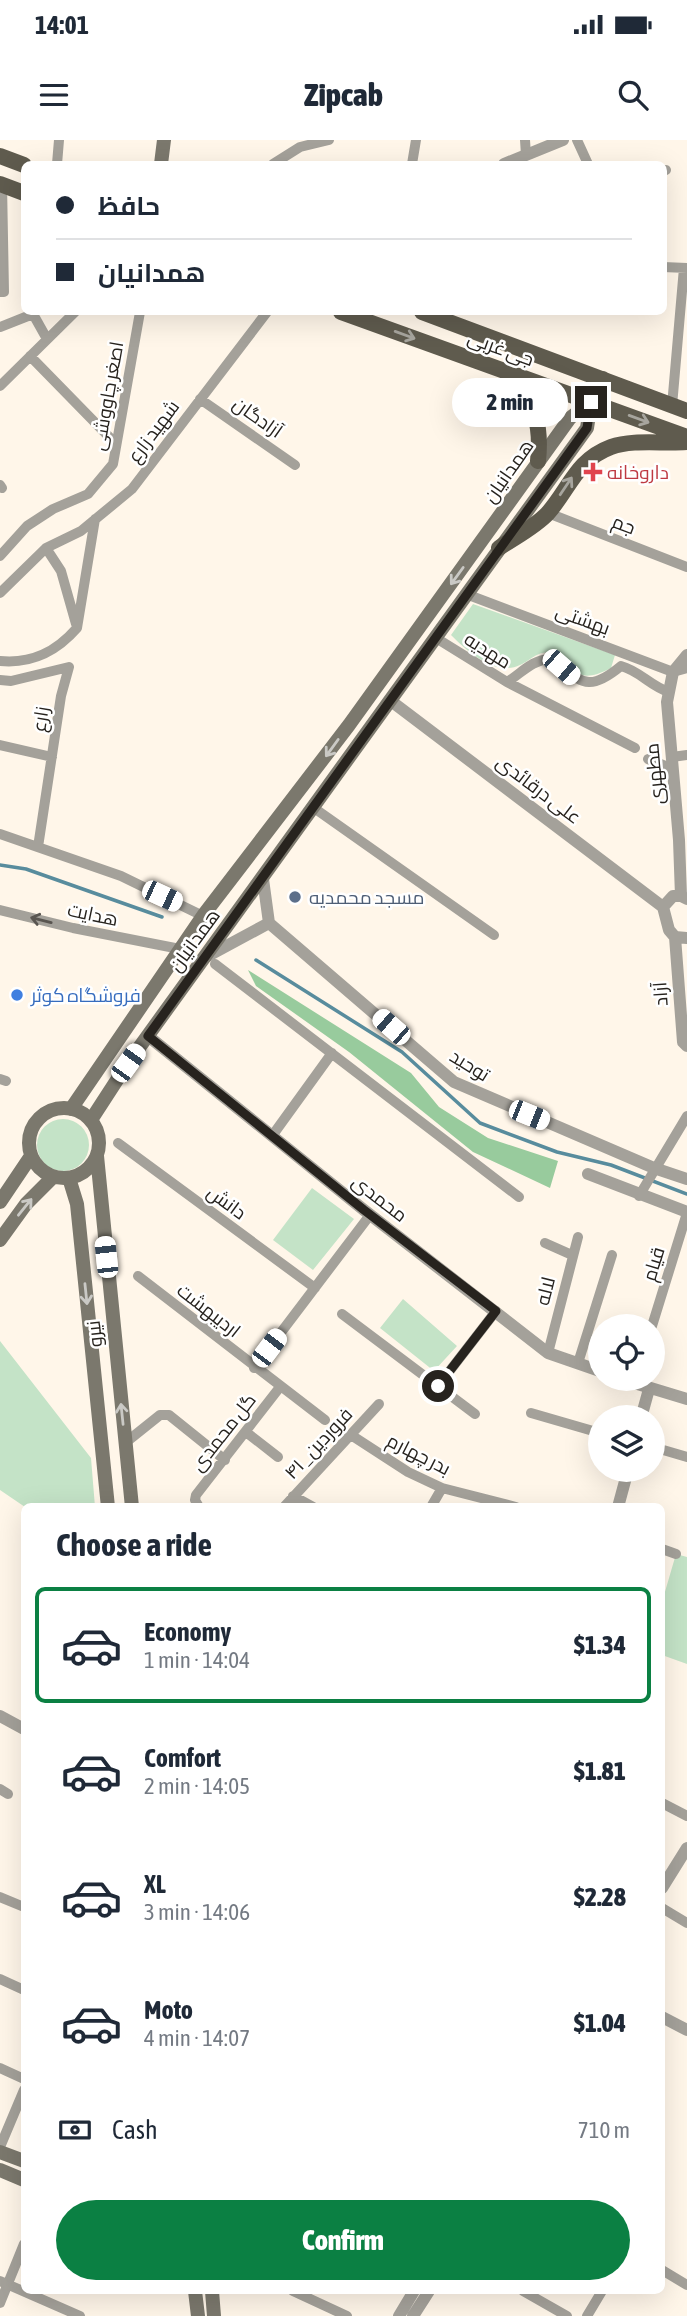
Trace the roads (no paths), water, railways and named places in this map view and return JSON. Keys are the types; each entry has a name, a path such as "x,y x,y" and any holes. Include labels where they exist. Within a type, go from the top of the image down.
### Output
{"main road":[{"path":"161,161 164,140"},
{"path":"170,161 173,140"},
{"path":"0,156 21,164"},
{"path":"1,184 21,192"},
{"name":"جی غربی","path":"349,315 591,402 687,440"},
{"name":"جی غربی","path":"430,315 680,408"},
{"path":"515,375 538,420 538,461"},
{"path":"591,402 603,378"},
{"name":"همدانیان","path":"71,1109 203,916 352,721 570,418 591,402"},
{"name":"همدانیان","path":"91,1120 148,1036 210,961 263,879 587,428 591,402"},
{"path":"499,548 548,513 575,473 592,456 612,447 628,444 687,440"},
{"path":"391,668 395,676 407,679"},
{"path":"352,721 363,724 369,732"},
{"path":"60,1108 82,1113 91,1120 99,1137 97,1156 91,1167 69,1178 52,1177 36,1165 31,1156 30,1135 41,1117 60,1108"},
{"path":"0,1202 6,1182 31,1156"},
{"name":"نیرو","path":"97,1156 132,1503"},
{"path":"0,1240 26,1204 52,1177"},
{"name":"نیرو","path":"69,1178 77,1204 108,1503"},
{"path":"77,1204 100,1203"},
{"path":"0,2152 21,2160"},
{"path":"0,2170 21,2179"},
{"path":"195,2294 198,2316"},
{"path":"212,2294 214,2316"}],"street":[{"path":"57,161 59,140"},
{"path":"278,161 300,147 329,140"},
{"path":"412,161 416,140"},
{"path":"525,140 526,155"},
{"path":"511,161 563,140"},
{"path":"577,140 587,161"},
{"path":"0,292 4,292 1,184"},
{"path":"667,267 686,268 680,408"},
{"path":"0,327 30,315"},
{"path":"34,315 47,339"},
{"path":"0,386 72,315"},
{"name":"اصغر چاووشی","path":"0,556 27,526 53,509 88,495 113,464 138,315"},
{"name":"شهید زارع","path":"0,593 46,548 81,531 132,489 265,315"},
{"path":"30,356 116,444"},
{"name":"آزادگان","path":"200,399 295,465"},
{"name":"جم","path":"548,513 687,567"},
{"path":"0,661 26,662 43,656 66,640 77,628 95,519"},
{"path":"46,548 61,571 77,628"},
{"name":"بهشتی","path":"467,594 673,672"},
{"name":"مهدیه","path":"436,638 506,682 635,747"},
{"name":"مطهری","path":"684,898 683,840 667,702 673,672 687,655"},
{"path":"506,682 540,659 550,659 576,680 589,684 621,666 641,674 657,688 669,692"},
{"name":"زارع","path":"0,680 11,681 69,667 61,696 38,847"},
{"path":"673,672 687,668"},
{"name":"علی درقائدی","path":"391,701 663,907"},
{"path":"0,745 52,757"},
{"path":"648,758 672,763 687,755"},
{"path":"314,807 494,935"},
{"path":"0,834 121,876 203,916"},
{"path":"263,879 269,923 210,961 519,1197"},
{"path":"663,907 673,896 684,898"},
{"name":"آزاد","path":"663,907 669,930 681,938 686,1047"},
{"name":"هدایت","path":"0,910 73,928 180,949"},
{"name":"توحید","path":"269,923 454,1082 647,1182 687,1179"},
{"name":"محمدی","path":"148,1036 370,1215 548,1353 588,1367"},
{"path":"272,1136 332,1053"},
{"path":"647,1182 687,1116"},
{"name":"دانش","path":"118,1143 315,1288"},
{"path":"587,1174 647,1182 687,1212"},
{"name":"قیام","path":"656,1314 687,1212"},
{"path":"254,1368 370,1215"},
{"name":"لاله","path":"548,1353 578,1237"},
{"path":"545,1243 572,1255"},
{"path":"578,1363 612,1255"},
{"name":"اردیبهشت","path":"138,1276 254,1368 325,1420"},
{"path":"438,1386 496,1311"},
{"path":"342,1314 475,1414"},
{"name":"گل محمدی","path":"197,1503 196,1495 280,1387"},
{"path":"657,1391 687,1399"},
{"name":"۴۱ _فروردین","path":"287,1503 379,1404"},
{"path":"531,1413 588,1430"},
{"path":"125,1443 160,1415 169,1415 225,1460"},
{"path":"246,1432 278,1457"},
{"name":"بدر چهارم","path":"351,1435 408,1472 442,1488 500,1503"},
{"path":"665,1451 687,1457"},
{"path":"619,1503 625,1482"},
{"path":"433,1503 442,1488"},
{"path":"293,1496 306,1503"},
{"path":"665,1550 676,1554"},
{"path":"0,1716 21,1727"},
{"path":"665,1805 687,1816"},
{"path":"665,1883 687,1848"},
{"path":"0,1897 21,1907"},
{"path":"665,1910 687,1923"},
{"path":"0,1979 21,1989"},
{"path":"665,2019 687,2030"},
{"path":"0,2068 21,2078"},
{"path":"0,2147 21,2097"},
{"path":"0,2303 4,2283 21,2250"},
{"path":"665,2272 687,2285"},
{"path":"4,2283 21,2290"},
{"path":"29,2294 80,2316"},
{"path":"299,2294 347,2316"},
{"path":"399,2316 412,2294"},
{"path":"413,2316 427,2294"},
{"path":"528,2294 567,2316"},
{"path":"587,2316 600,2294"}],"waterway":[{"path":"0,865 26,869 162,917"},
{"path":"256,960 402,1052 480,1123 557,1152 611,1165 687,1194"}],"place":[{"name":"داروخانه","path":"593,472"},
{"name":"مسجد محمدیه","path":"295,897"},
{"name":"فروشگاه کوثر","path":"17,995"}]}
